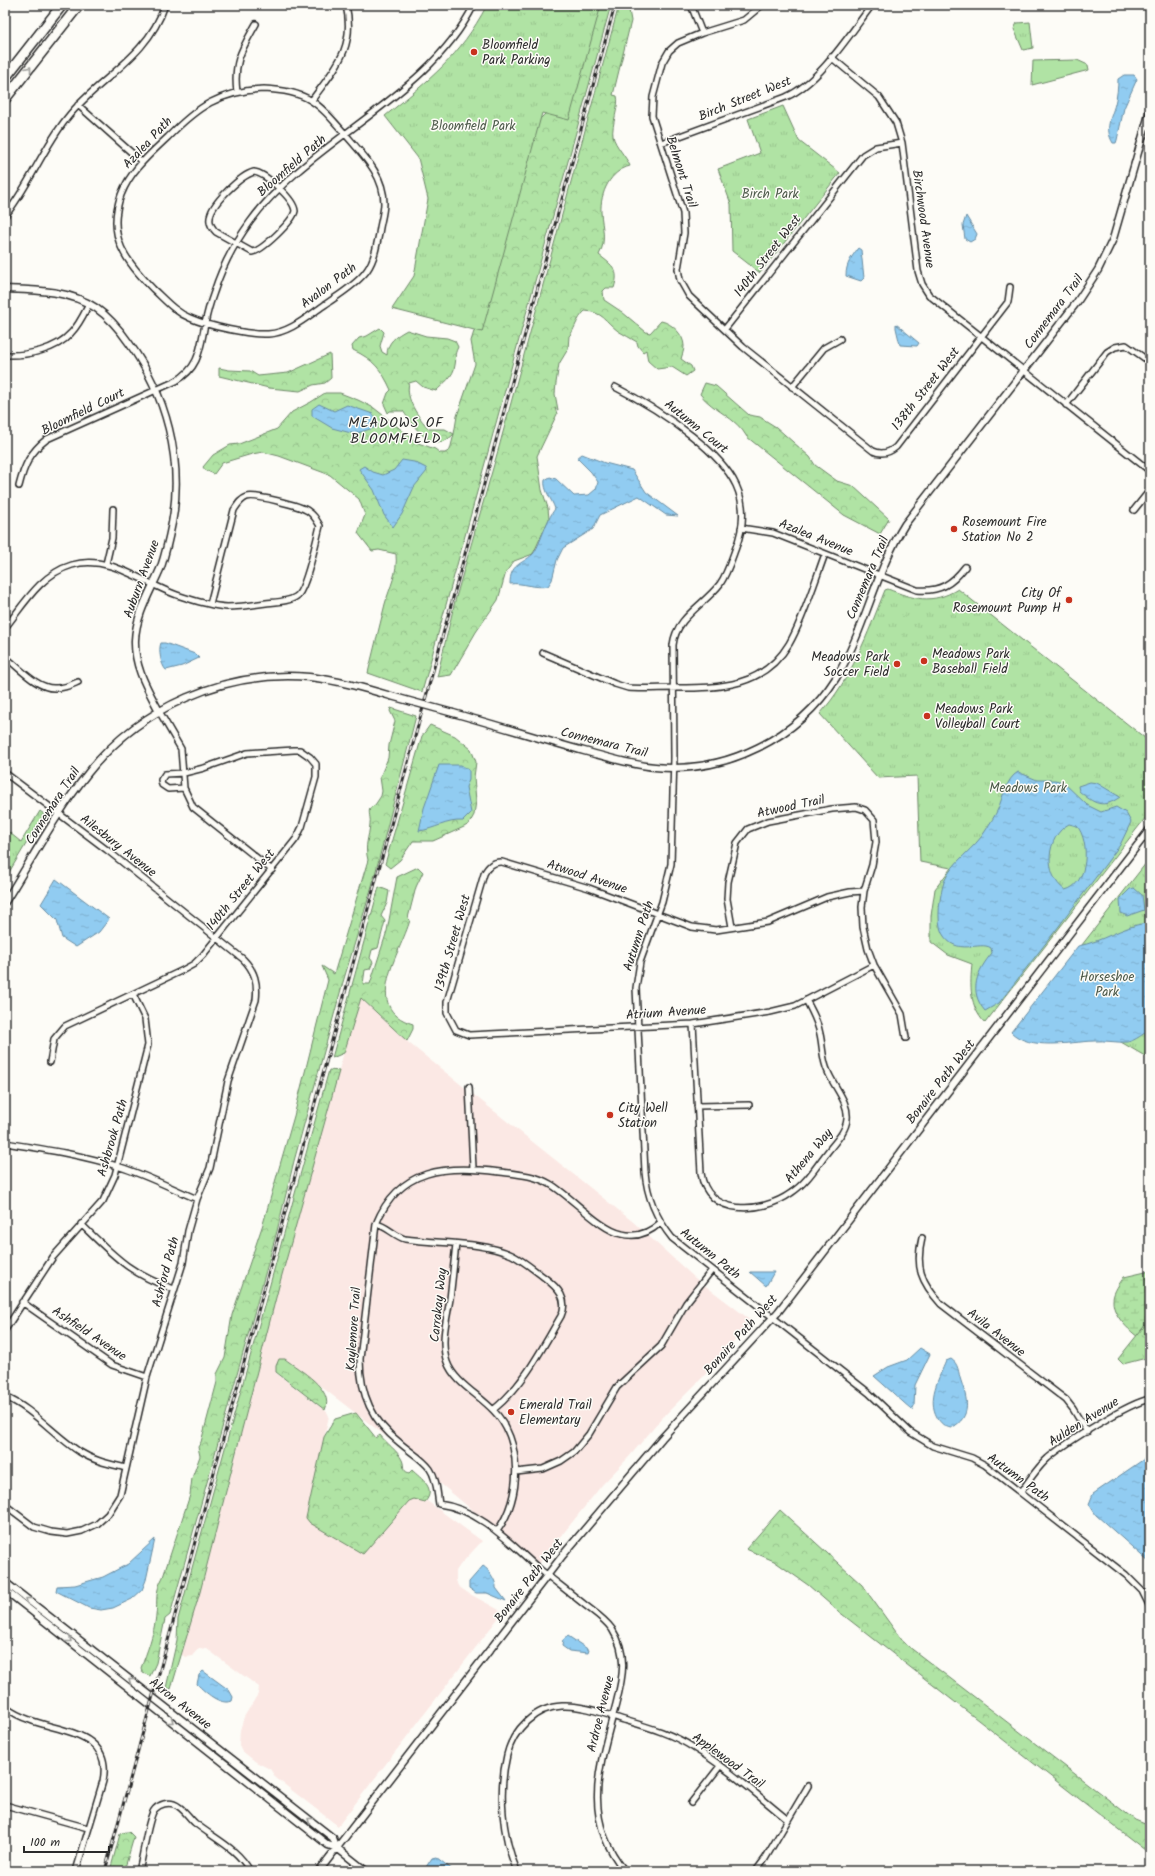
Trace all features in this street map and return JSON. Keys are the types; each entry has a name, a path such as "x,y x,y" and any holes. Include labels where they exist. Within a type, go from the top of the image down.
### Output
{"highway":[{"path":"5,78 62,5"},
{"path":"5,100 79,5"}],"street":[{"path":"5,216 60,128 78,105 141,49 156,25 164,5"},
{"path":"312,100 338,65 346,48 349,28 346,5"},
{"name":"Bloomfield Path","path":"157,389 183,377 196,363 202,348 205,323 217,282 235,244 258,211 278,189 440,56 456,36 474,5"},
{"path":"691,5 702,33"},
{"name":"Belmont Trail","path":"762,5 744,20 702,33 678,43 669,51 662,63 654,91 652,109 654,126 681,202 684,218 684,233 679,263 680,280 689,296 743,347 873,451 887,453"},
{"name":"Birch Street West","path":"661,143 794,93 813,79 872,5"},
{"path":"237,92 235,78 236,64 256,24"},
{"name":"Birchwood Avenue","path":"831,57 872,89 886,104 896,123 902,143 918,271 922,284 934,300 1150,471"},
{"name":"Azalea Path","path":"205,323 187,317 169,305 134,269 121,248 116,229 119,201 130,178 142,162 194,112 216,99 237,92 272,90 294,94 312,100 323,109 345,134"},
{"path":"78,105 142,162"},
{"name":"Connemara Trail","path":"5,902 57,814 88,772 104,754 131,730 159,711 182,700 224,684 271,677 307,677 328,680 453,713 627,762 673,768 711,764 737,757 764,745 802,718 824,694 840,670 879,575 905,524 1089,285 1106,255 1118,225 1150,111"},
{"name":"Avalon Path","path":"205,323 259,334 269,334 283,331 296,324 347,289 366,272 376,250 383,208 382,189 375,171 345,134"},
{"name":"140th Street West","path":"725,329 863,155 876,147 902,143"},
{"path":"249,173 263,174 278,189 293,205 295,211 292,217 258,251 249,252 220,235 212,228 210,218 215,204 249,173"},
{"name":"138th Street West","path":"887,453 896,447 1008,302 1010,287"},
{"name":"Auburn Avenue","path":"5,289 43,291 60,294 89,304 101,312 124,337 140,359 157,389 171,436 176,485 174,510 164,555 137,623 135,652 143,680 181,749 184,788 190,801 198,811 272,870"},
{"path":"5,355 29,354 61,341 73,332 89,304"},
{"path":"792,387 824,348 840,339"},
{"path":"1066,405 1108,352 1115,347 1123,345 1131,347 1150,362"},
{"name":"Autumn Court","path":"615,387 663,413 710,450 723,463 733,478 739,493 742,508 741,528"},
{"name":"Bloomfield Court","path":"19,486 25,465 39,445 157,389"},
{"path":"1134,510 1150,490"},
{"path":"5,628 34,590 53,573 80,563 106,564 177,595 210,604 226,607 277,602 297,596 303,586 320,526 315,517 306,510 258,495 248,496 240,501 234,510 210,604"},
{"path":"106,564 112,538 113,509"},
{"name":"Azalea Avenue","path":"741,528 769,532 913,589 926,590 949,584 965,567"},
{"name":"Autumn Path","path":"741,528 737,545 722,581 685,618 676,632 673,645 671,864 658,914 637,975 636,995 644,1172 650,1202 660,1223 672,1238 869,1393 910,1432 933,1446 972,1458 985,1465 1131,1580 1142,1591 1150,1607"},
{"path":"543,653 622,686 716,688 732,685 755,676 770,665 783,652 791,639 825,554"},
{"path":"5,657 38,683 48,688 60,688 78,682"},
{"name":"140th Street West","path":"50,1062 54,1040 61,1029 194,964 272,870 300,833 316,777 314,762 300,750 270,750 235,756 204,768 184,773"},
{"name":"Ailesbury Avenue","path":"5,773 57,814 107,850 216,938"},
{"path":"184,773 165,774 161,780 162,784 168,789 184,788"},
{"name":"Atwood Trail","path":"732,927 727,899 728,882 737,843 748,829 768,821 832,809 856,807 869,813 875,825 876,849 864,891"},
{"name":"Bonaire Path West","path":"319,1871 547,1575 662,1438 773,1318 1150,829"},
{"name":"Atwood Avenue","path":"487,868 494,863 502,862 589,888 698,929 710,930 775,920 827,897 850,892 864,891"},
{"name":"139th Street West","path":"451,1025 447,1013 447,1002 487,868"},
{"path":"864,891 862,907 863,927 868,949 874,965 902,1014 906,1038"},
{"name":"Ashford Path","path":"5,1505 28,1524 39,1529 61,1534 78,1532 97,1524 111,1510 120,1495 147,1377 183,1263 188,1231 197,1199 210,1168 228,1081 256,1000 257,990 254,973 250,966 216,938"},
{"name":"Atrium Avenue","path":"451,1025 459,1032 469,1036 693,1024 786,1008 806,1000 874,965"},
{"name":"Ashbrook Path","path":"5,1330 44,1270 106,1196 118,1166 148,1045 145,1019 133,994"},
{"name":"Athena Way","path":"693,1024 697,1106 702,1179 704,1186 713,1198 724,1205 740,1208 778,1201 798,1188 843,1132 848,1115 846,1105 825,1065 818,1025 806,1000"},
{"path":"469,1087 473,1168"},
{"path":"697,1106 749,1105"},
{"path":"5,1143 65,1153 118,1166 146,1176 197,1199"},
{"name":"Kaylemore Trail","path":"439,1504 435,1479 423,1460 395,1440 379,1424 372,1414 364,1391 360,1372 360,1359 376,1224 386,1202 402,1186 429,1172 445,1169 473,1168 530,1176 542,1180 558,1189 611,1230 622,1234 638,1235 649,1232 660,1223"},
{"path":"81,1224 112,1254 134,1272 152,1282 174,1289"},
{"path":"376,1224 385,1226 400,1237 406,1239 488,1248 507,1254 525,1263 554,1285 563,1296 564,1308 548,1338 515,1390 494,1410"},
{"name":"Avila Avenue","path":"922,1238 918,1253 919,1267 923,1280 933,1295 941,1304 1066,1400 1087,1432"},
{"name":"Carrakay Way","path":"456,1244 446,1318 445,1351 447,1361 459,1380 494,1410 508,1433 516,1463 516,1472 510,1507 497,1531"},
{"path":"516,1472 543,1469 561,1461 574,1452 588,1434 617,1387 661,1346 686,1303 712,1270"},
{"name":"Ashfield Avenue","path":"22,1302 112,1365 147,1377"},
{"path":"5,1397 18,1404 80,1452 98,1461 126,1468"},
{"name":"Aulden Avenue","path":"1021,1492 1037,1470 1049,1458 1087,1432 1130,1406 1150,1399"},
{"name":"Ardroe Avenue","path":"439,1504 460,1510 497,1531 547,1575 607,1623 617,1638 622,1654 622,1681 598,1775 596,1801 597,1813 605,1840 612,1854 624,1871"},
{"name":"Akron Avenue","path":"5,1582 333,1838 337,1848"},
{"name":"Akron Avenue","path":"5,1590 328,1845 337,1848 366,1871"},
{"path":"5,1707 29,1720 81,1735 97,1747 103,1761 104,1776 76,1871"},
{"name":"Applewood Trail","path":"517,1871 507,1837 503,1792 506,1760 513,1737 529,1719 554,1707 578,1708 613,1716 676,1738 706,1755 788,1820"},
{"path":"691,1803 720,1766"},
{"path":"756,1871 808,1786"},
{"path":"139,1871 151,1815 158,1806 167,1803 178,1806 200,1826 230,1847 240,1857 250,1871"},
{"path":"5,1805 88,1828"}],"shaded area":[{"name":"Emerald Trail Elementary","path":"361,998 410,1044 632,1221 695,1278 752,1321 703,1377 664,1416 628,1458 602,1485 538,1565 435,1479 430,1470 285,1359 276,1373 327,1412 329,1416 306,1518 416,1493 482,1541 456,1571 456,1580 458,1586 468,1593 503,1612 338,1826 276,1778 270,1769 256,1762 242,1751 239,1745 240,1730 244,1717 258,1694 259,1687 207,1649 199,1648 192,1656 185,1657 181,1654 200,1593 280,1282 352,1023"}],"green space":[{"name":"Bloomfield Park","path":"487,5 601,5 569,120 542,113 482,332 392,309 414,276 428,199 418,158 385,116 430,79 454,54 466,40"},
{"path":"597,5 611,5 422,692 368,673 385,604 395,573 396,554 379,550 372,551 358,533 365,515 359,499 330,475 279,456 263,452 222,463 214,474 205,470 203,467 213,455 230,445 239,444 277,429 292,412 325,393 340,393 374,408 418,443 435,449 440,453 445,453 450,450 457,416 475,364 471,341 540,119 552,107"},
{"path":"619,5 631,5 629,10 631,21 613,95 617,96 618,100 613,127 613,136 616,144 630,166 617,173 612,178 604,190 602,198 601,212 603,244 599,255 608,262 616,273 614,288 606,288 603,291 604,300 622,312 646,332 650,333 661,321 669,324 677,330 682,338 684,346 681,359 691,366 693,371 686,376 672,367 657,369 648,361 646,350 643,352 638,346 637,342 618,331 600,315 585,311 582,314 569,336 568,349 559,364 555,394 558,410 555,408 557,414 537,456 542,490 548,508 549,519 533,554 514,561 506,572 498,600 476,632 451,675 437,677 455,601 499,447"},
{"path":"1030,22 1033,48 1023,50 1014,29 1017,23"},
{"path":"1077,60 1088,65 1089,70 1032,85 1033,61"},
{"name":"Birch Park","path":"783,106 799,141 840,173 760,273 732,251 731,204 718,169 760,153 748,119"},
{"path":"380,328 384,332 380,346 382,352 387,355 387,350 390,343 407,330 426,336 447,338 455,341 458,347 454,369 453,373 445,383 436,391 423,387 416,381 409,383 408,389 413,408 429,429 445,429 454,434 446,440 439,442 432,441 419,432 403,411 390,411 388,413 384,404 388,393 391,390 376,366 366,357 353,350 352,346 359,338 367,336"},
{"path":"330,354 331,378 325,383 313,385 300,391 269,388 219,376 219,368 250,371 258,376 288,373"},
{"path":"705,383 716,386 749,415 760,417 776,427 810,457 815,465 837,481 853,486 889,519 880,534 844,515 747,437 737,424 711,405 700,394"},
{"name":"Meadows Park","path":"888,589 914,598 931,599 949,594 958,589 1150,742 1150,812 985,1023 976,1010 973,1002 971,987 972,964 948,955 931,942 931,916 935,889 951,868 920,862 917,776 878,778 820,714 841,686 850,671 865,640 885,590"},
{"path":"391,708 416,716 372,886 343,982 294,1161 277,1231 170,1615 165,1619 156,1663 150,1676 143,1673 141,1668 154,1629 158,1588 190,1495 192,1478 200,1456 198,1447 201,1442 217,1382 217,1374 225,1358 232,1315 263,1224 294,1116 328,980 322,966 334,974 368,860 366,850 370,822 369,810 375,805 381,796 382,791 380,777 388,758 389,745 395,721 390,711"},
{"path":"430,725 455,736 471,749 476,762 474,777 476,801 474,815 469,824 433,841 413,841 400,860 390,868 385,864 422,736"},
{"path":"40,811 44,814 5,879 5,829 21,842"},
{"name":"Horseshoe Park","path":"1150,858 1150,1059 1042,996"},
{"path":"418,867 423,872 416,887 408,918 410,920 388,978 386,993 389,1006 397,1016 413,1024 413,1029 407,1041 361,998 344,1053 332,1058 379,887 389,891 387,903 381,916 385,921 378,948 372,950 370,958 373,962 370,969 365,970 363,984 370,984 387,931 397,877"},
{"path":"329,1070 339,1071 280,1282 200,1592 171,1689 166,1688 177,1640 178,1619"},
{"path":"1150,1271 1150,1345 1132,1332 1116,1314 1113,1297 1124,1277"},
{"path":"1150,1319 1150,1357 1123,1364 1118,1359"},
{"path":"279,1359 285,1359 314,1381 325,1395 327,1402 325,1410 276,1372 276,1366"},
{"path":"356,1413 376,1438 380,1435 398,1453 403,1462 405,1471 409,1473 412,1470 429,1488 428,1497 425,1502 414,1499 409,1501 363,1554 310,1523 306,1518 324,1437 335,1419"},
{"path":"780,1510 862,1585 904,1643 1135,1820 1150,1826 1150,1854 838,1611 808,1585 774,1561 746,1549"},
{"path":"129,1832 134,1837 124,1871 110,1871 120,1834"}],"water":[{"path":"1124,75 1134,75 1137,79 1124,108 1116,143 1113,143 1110,138 1109,124 1116,101 1118,79"},
{"path":"966,216 977,234 975,239 970,242 965,239 963,225"},
{"path":"858,248 861,250 864,278 861,281 846,276 851,258"},
{"path":"896,324 919,343 917,346 900,345"},
{"path":"319,404 334,411 347,405 373,414 378,423 376,427 355,434 332,428 312,416 312,409"},
{"path":"582,454 605,463 632,470 646,492 678,516 666,515 639,496 600,515 593,529 563,548 557,560 552,580 548,586 538,587 510,584 510,577 514,569 529,558 538,546 555,509 546,491 545,480 550,477 556,479 574,496 589,495 596,489 598,482 591,472 577,458"},
{"path":"402,460 414,462 426,468 427,471 414,487 402,514 393,527 384,515 374,490 359,469 364,466 373,472 383,475 394,470"},
{"path":"161,643 165,643 195,654 199,658 182,666 166,670 160,657"},
{"path":"439,765 461,765 469,770 469,780 466,787 471,813 463,821 446,823 419,831 424,808"},
{"path":"1018,772 1037,780 1055,780 1063,782 1087,805 1101,812 1116,807 1126,813 1131,822 1120,845 1056,930 999,1003 985,1011 977,996 976,981 982,967 992,953 991,948 986,946 961,947 954,945 948,940 940,928 940,900 944,882 952,868 976,843 986,830 997,812 1005,789 1014,775","holes":["1069,824 1077,826 1084,842 1085,862 1083,872 1079,880 1073,886 1065,890 1053,875 1050,856 1052,846 1061,830"]},
{"path":"1090,782 1097,783 1120,797 1114,801 1104,804 1094,802 1079,791 1078,786"},
{"path":"56,879 109,919 99,932 76,947 62,938 57,920 41,904"},
{"path":"1134,888 1142,895 1144,910 1127,916 1121,913 1120,899 1130,889"},
{"name":"Horseshoe Park","path":"1146,923 1150,924 1149,1030 1128,1042 1098,1041 1062,1044 1028,1042 1011,1032 1078,946"},
{"path":"750,1272 774,1272 766,1286"},
{"path":"920,1348 930,1354 915,1385 914,1406 912,1410 874,1376 888,1367 907,1360"},
{"path":"951,1359 956,1363 958,1368 965,1394 966,1407 963,1418 958,1424 951,1428 945,1426 937,1417 933,1403 935,1389 940,1374 946,1361"},
{"path":"1150,1455 1150,1563 1096,1515 1089,1504 1093,1494"},
{"path":"155,1539 146,1580 142,1590 132,1599 113,1608 101,1610 89,1608 56,1591 57,1586 75,1585 103,1577 128,1564"},
{"path":"483,1566 490,1573 496,1588 506,1601 487,1593 476,1593 469,1588 469,1582"},
{"path":"568,1636 589,1650 588,1653 569,1651 562,1646 563,1640"},
{"path":"203,1671 229,1690 233,1697 232,1701 223,1702 218,1700 208,1694 197,1684 199,1675"},
{"path":"436,1857 454,1871 429,1871 426,1867 432,1858"}],"railway":[{"path":"105,1871 615,5"}],"place":[{"name":"Bloomfield Park Parking","path":"474,52"},
{"name":"Rosemount Fire Station No 2","path":"954,529"},
{"name":"City Of Rosemount Pump H","path":"1069,600"},
{"name":"Meadows Park Baseball Field","path":"924,661"},
{"name":"Meadows Park Soccer Field","path":"897,664"},
{"name":"Meadows Park Volleyball Court","path":"927,716"},
{"name":"City Well Station","path":"610,1115"},
{"name":"Emerald Trail Elementary","path":"511,1412"}],"district":[{"name":"MEADOWS OF BLOOMFIELD","path":"396,432"}]}
